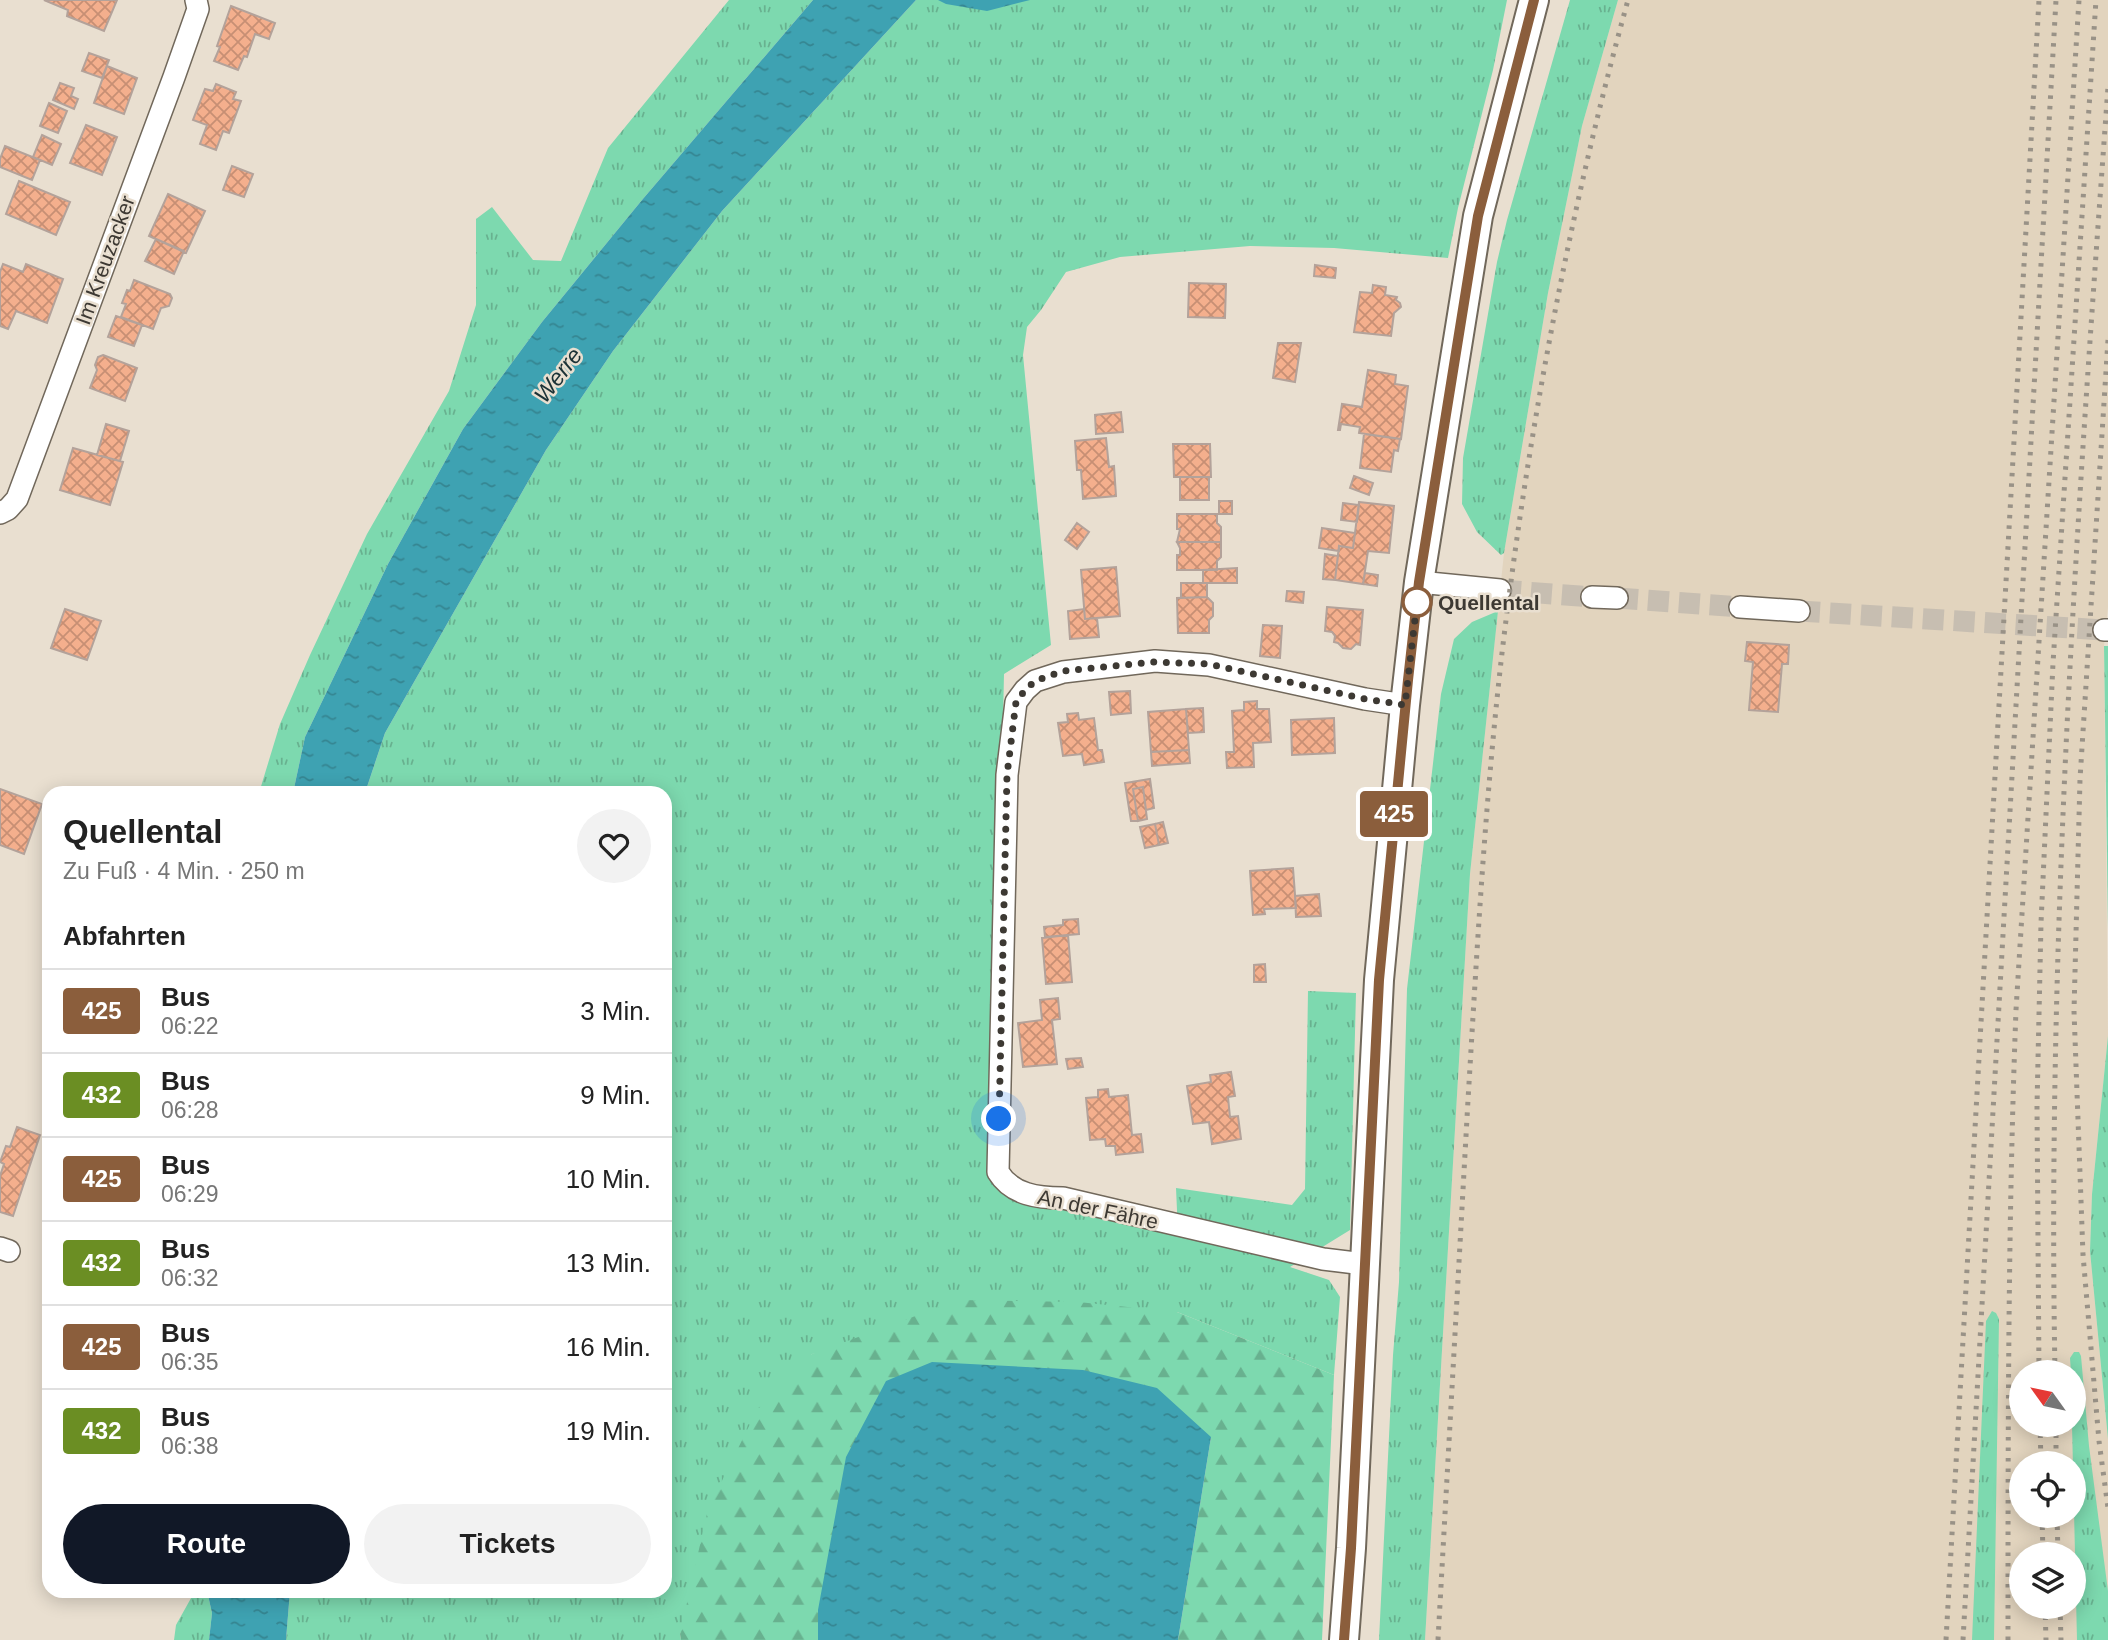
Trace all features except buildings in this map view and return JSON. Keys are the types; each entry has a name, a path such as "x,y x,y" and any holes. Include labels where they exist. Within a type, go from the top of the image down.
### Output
{"main road":[{"path":"1344,1640 1351,1548 1379,980 1419,582 1478,216 1534,0"}],"street":[{"name":"Im Kreuzacker","path":"0,513 17,499 174,77 198,9 196,0"},
{"path":"1419,582 1500,590"},
{"path":"1592,597 1617,598"},
{"path":"1740,607 1799,611"},
{"name":"An der Fähre","path":"1364,1264 1323,1259 1063,1198 1039,1198 1019,1191 1003,1181 998,1172 1007,775 1016,702 1035,681 1063,671 1155,662 1209,664 1365,699 1405,705"}],"shaded area":[{"path":"1618,0 2108,0 2108,607 2104,646 2108,1036 2092,1194 2090,1251 2108,1439 2108,1640 1425,1640 1470,874 1504,553 1548,293 1582,126"}],"green space":[{"path":"729,0 813,0 542,322 463,429 388,564 305,737 294,786 261,786 280,724 367,534 449,391 476,305 476,219 492,207 533,260 561,261 608,148"},
{"path":"916,0 1507,0 1448,258 1334,248 1250,246 1120,257 1066,272 1027,327 1023,355 1051,645 1004,674 993,1177 1178,1233 1176,1188 1292,1205 1305,1189 1308,991 1356,993 1350,1230 1290,1267 1329,1280 1340,1297 1334,1375 1177,1312 812,1354 680,1634 681,1640 286,1640 289,1598 672,1598 672,786 367,786 385,733 546,450 613,351 722,211"},
{"path":"1570,0 1618,0 1582,126 1548,293 1504,553 1501,555 1477,532 1462,504 1463,458 1497,262"},
{"path":"1498,611 1470,874 1425,1640 1379,1640 1399,1282 1407,989 1441,694 1454,639 1472,622"},
{"path":"2104,646 2108,646 2108,929"},
{"path":"2108,1036 2108,1439 2090,1251 2092,1194"},
{"path":"959,1300 1078,1302 1177,1312 1334,1375 1322,1640 1178,1640 1211,1437 818,1610 818,1640 681,1640 680,1634 708,1509 757,1410 812,1354"},
{"path":"1992,1311 1999,1319 1994,1640 1972,1640 1986,1321"},
{"path":"2074,1352 2079,1352 2081,1360 2070,1360"},
{"path":"2086,1412 2108,1591 2108,1640 2077,1640 2077,1619 2086,1619 2086,1542 2075,1542 2074,1528 2086,1528 2086,1451 2073,1451 2072,1437 2086,1437"},
{"path":"191,1598 209,1598 212,1613 209,1640 174,1640 176,1625"}],"water":[{"name":"Werre","path":"813,0 916,0 722,211 613,351 546,450 385,733 367,786 294,786 305,737 388,564 463,429 542,322"},
{"path":"938,0 1030,0 987,11 946,4"},
{"path":"932,1362 1083,1370 1157,1388 1211,1437 1178,1640 818,1640 818,1610 846,1457 886,1381"},
{"path":"209,1598 289,1598 286,1640 209,1640 212,1613"}],"tunnel":[{"path":"1500,590 1592,597"},
{"path":"1617,598 1740,607"},
{"path":"1799,611 2104,630"}],"railway":[{"path":"1438,1640 1478,932 1502,653 1524,488 1553,324 1587,161 1628,0"},
{"path":"1946,1640 2039,0"},
{"path":"1963,1640 2056,0"},
{"path":"2008,1640 2010,1246 2016,1010 2079,0"},
{"path":"2039,1360 2037,1106 2041,923 2053,663 2096,0"},
{"path":"2055,1360 2054,1211 2060,890 2075,569 2108,87"},
{"path":"2108,340 2080,779 2074,1011 2083,1255 2099,1441 2108,1508"},
{"path":"2040,1437 2041,1451"},
{"path":"2056,1437 2056,1451"},
{"path":"2042,1528 2043,1542"},
{"path":"2057,1528 2058,1542"},
{"path":"2045,1619 2046,1640"},
{"path":"2060,1619 2061,1640"}],"bus line":[{"name":"425","path":"1344,1640 1351,1548 1379,980 1419,582 1478,216 1534,0"}],"place":[{"name":"Quellental","path":"1417,602"}],"route":[{"path":"999,1119 1007,775 1016,702 1025,690 1035,681 1063,671 1155,662 1209,664 1365,699 1405,705 1417,602"}]}
